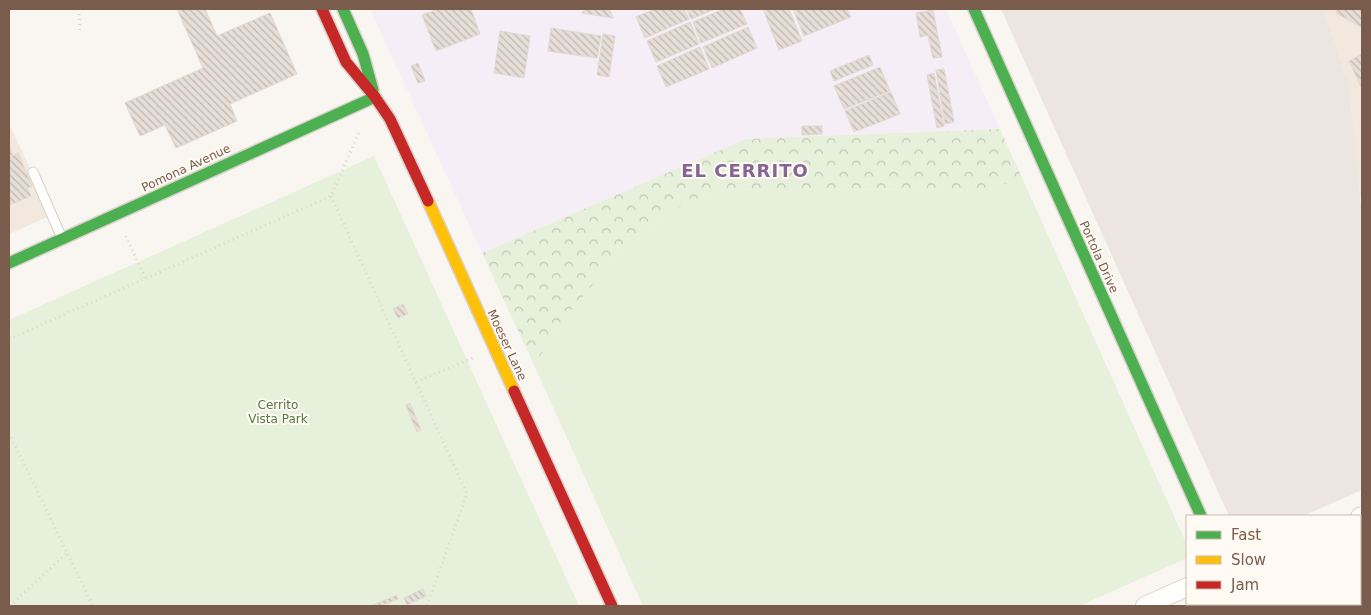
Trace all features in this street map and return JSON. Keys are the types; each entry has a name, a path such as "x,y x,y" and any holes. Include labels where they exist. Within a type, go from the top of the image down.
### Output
{"street":[{"name":"Moeser Lane","path":"322,9 346,62 375,97 390,119 612,606"},
{"name":"Moeser Lane","path":"343,9 363,54 375,97"},
{"name":"Portola Drive","path":"974,9 1201,515"},
{"name":"Pomona Avenue","path":"9,262 375,97"},
{"path":"1145,606 1186,587"}],"lane":[{"path":"33,172 62,239"}],"path":[{"path":"79,9 80,32"},
{"path":"9,339 331,196 375,97"},
{"path":"331,196 467,494 427,606"},
{"path":"116,215 145,278"},
{"path":"416,382 494,350"},
{"path":"9,433 94,606"},
{"path":"12,606 67,553"}],"shaded area":[{"path":"370,9 946,9 1000,129 746,139 482,253"},
{"path":"1001,9 1323,9 1349,83 1362,218 1362,490 1305,515 1229,515"},
{"path":"1323,9 1362,9 1362,197 1360,198 1349,83"},
{"path":"9,124 52,215 9,234"}],"green space":[{"path":"1000,129 1023,180 976,190 718,190 680,206 621,252 567,315 534,365 482,253 746,139"},
{"name":"Cerrito Vista Park","path":"374,156 579,606 9,606 9,320"},
{"path":"1023,180 1186,543 1186,558 1079,606 643,606 534,365 567,315 621,252 680,206 718,190 976,190"},
{"path":"1361,538 1362,606 1196,606 1361,605"}],"building":[{"path":"177,9 205,9 217,36 270,13 297,74 230,104 237,121 176,148 165,125 140,136 125,103 203,68"},
{"path":"439,9 471,9 480,34 436,51 422,15"},
{"path":"585,9 609,9 613,18 582,13"},
{"path":"655,9 684,9 689,19 645,38 636,17"},
{"path":"687,9 715,9 691,19"},
{"path":"724,9 740,9 747,24 701,43 693,22"},
{"path":"763,9 789,9 802,41 779,50"},
{"path":"793,9 847,9 851,17 804,36"},
{"path":"1338,9 1362,9 1361,27 1336,13"},
{"path":"933,10 942,57 933,58 928,35 920,37 916,13"},
{"path":"690,22 699,44 656,62 647,41"},
{"path":"748,27 757,48 712,68 703,47"},
{"path":"551,28 601,36 597,58 548,51"},
{"path":"500,31 530,36 524,78 494,73"},
{"path":"603,34 615,36 609,77 597,75"},
{"path":"700,47 709,69 666,87 657,66"},
{"path":"1362,54 1362,89 1349,61"},
{"path":"869,55 873,65 834,81 830,71"},
{"path":"418,63 425,81 418,83 411,66"},
{"path":"880,67 890,91 844,109 834,86"},
{"path":"944,69 954,122 945,124 936,70"},
{"path":"934,73 944,126 937,128 927,75"},
{"path":"891,92 900,114 854,132 845,111"},
{"path":"802,126 822,126 822,134 802,135"},
{"path":"9,145 13,156 18,153 32,186 27,188 31,196 9,205"},
{"path":"403,304 408,314 398,318 393,309"},
{"path":"410,403 421,430 417,432 406,405"},
{"path":"423,589 426,596 407,605 404,598"},
{"path":"397,595 398,599 380,606 371,606"}],"traffic: fast":[{"path":"343,9 363,54 373,90"},
{"path":"974,9 1201,515"},
{"path":"9,263 375,97"}],"traffic: slow":[{"path":"428,201 514,391"}],"traffic: jam":[{"path":"322,9 346,62 375,97 390,119 428,201"},
{"path":"514,391 612,606"}],"district":[{"name":"EL CERRITO","path":"745,171"}]}
